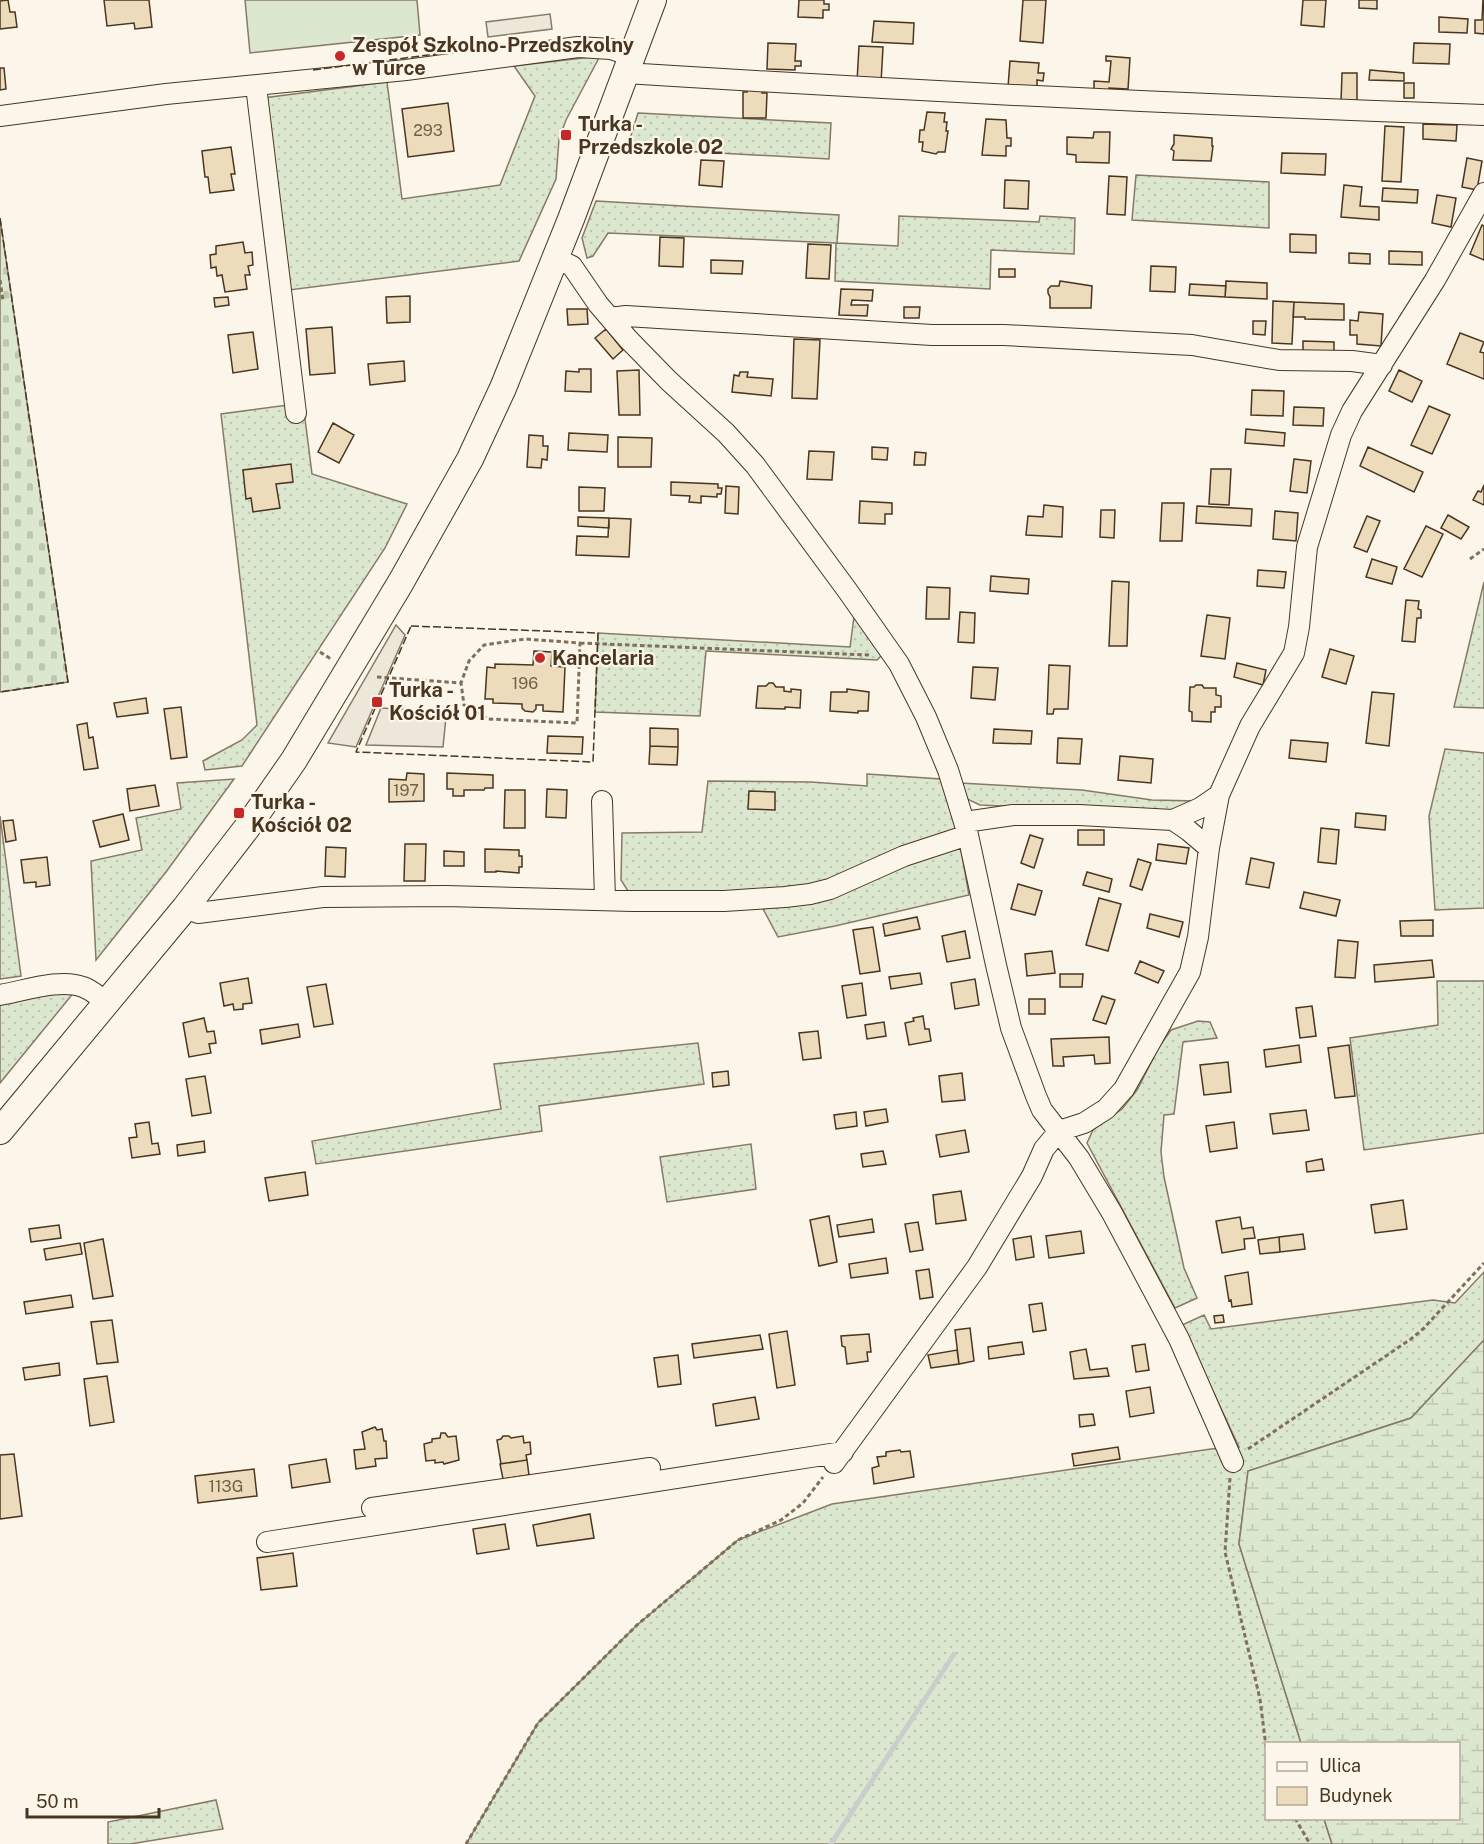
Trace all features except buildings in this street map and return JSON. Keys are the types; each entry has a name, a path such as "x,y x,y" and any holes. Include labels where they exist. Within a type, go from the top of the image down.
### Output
{"main road":[{"path":"0,1131 185,908 246,829 294,760 401,582 455,487 503,388 653,0"}],"street":[{"path":"0,116 166,94 406,70 578,47 611,49 629,64 905,90 1209,106 1484,116"},
{"path":"256,86 296,413"},
{"path":"267,1542 843,1451 977,1267 1032,1176 1044,1149 1059,1131 1084,1123 1106,1109 1124,1089 1190,972 1195,954 1209,848 1219,795 1250,726 1294,653 1307,547 1346,422 1435,280 1484,193"},
{"path":"555,258 572,266 628,339 669,381 732,439 755,465 894,656 922,708 948,770 966,828 1013,1035 1042,1110 1079,1158 1112,1213 1170,1321 1233,1462"},
{"path":"610,318 626,316 932,335 1004,335 1192,345 1279,360 1352,361 1382,365"},
{"path":"185,908 198,913 323,897 446,896 724,901 810,894 830,889 966,828 1013,815 1079,815 1173,820 1200,808 1219,795"},
{"path":"602,801 605,899"},
{"path":"1173,820 1209,848"},
{"path":"0,995 71,984 93,992 106,1002"},
{"path":"372,1508 843,1451"}],"path":[{"path":"0,280 3,301"},
{"path":"1470,559 1484,549"},
{"path":"580,643 577,723 488,720 464,705 460,683 470,661 484,645 525,639 894,656"},
{"path":"320,652 324,655"},
{"path":"377,678 460,683"},
{"path":"1265,1742 1260,1699 1225,1552 1230,1469 1233,1462 1244,1451 1411,1339 1484,1263"},
{"path":"466,1844 538,1724 637,1625 738,1540 781,1520 803,1503 843,1451"},
{"path":"1296,1820 1310,1844"}],"green space":[{"path":"245,0 417,0 420,35 250,53"},
{"path":"600,56 566,120 559,139 556,179 519,261 289,290 263,98 387,82 402,199 500,185 535,96 514,66"},
{"path":"638,113 831,123 829,159 627,148"},
{"path":"1136,175 1269,182 1269,228 1132,220"},
{"path":"596,201 839,215 837,243 898,246 899,216 1039,222 1040,216 1075,218 1074,254 991,250 990,289 835,281 836,243 608,233 593,256 587,258 582,238"},
{"path":"0,218 68,682 0,692"},
{"path":"303,403 312,474 407,504 385,548 242,766 205,770 203,761 242,740 257,725 221,414"},
{"path":"1484,582 1484,708 1454,707"},
{"path":"854,617 883,654 877,660 706,651 700,716 595,712 598,633 850,647"},
{"path":"1445,749 1484,753 1484,908 1435,910 1429,816"},
{"path":"867,774 941,779 958,829 829,883 738,894 630,894 621,880 622,833 702,832 708,781 811,782 867,786"},
{"path":"234,779 166,872 96,960 91,861 142,850 136,818 181,809 177,783"},
{"path":"960,783 1082,790 1152,800 1197,801 1182,810 1152,813 980,805 965,798"},
{"path":"0,816 21,976 0,979"},
{"path":"960,844 969,895 778,937 761,905"},
{"path":"1437,981 1484,981 1484,1133 1364,1150 1350,1038 1438,1025"},
{"path":"75,991 0,1083 0,1001"},
{"path":"1198,1021 1210,1022 1217,1038 1183,1042 1174,1114 1164,1115 1161,1152 1164,1177 1184,1268 1197,1298 1175,1308 1087,1143 1093,1130 1122,1109 1137,1090 1159,1047 1171,1030"},
{"path":"698,1043 704,1084 539,1106 542,1131 316,1164 312,1141 501,1109 494,1064"},
{"path":"751,1144 756,1189 667,1202 660,1157"},
{"path":"1484,1272 1484,1340 1411,1418 1248,1471 1239,1544 1301,1742 1265,1742 1265,1820 1324,1820 1332,1844 466,1844 538,1723 637,1625 738,1540 832,1504 1211,1449 1239,1447 1182,1325 1204,1315 1211,1329 1433,1300 1455,1303"},
{"path":"1484,1340 1484,1844 1332,1844 1324,1820 1460,1820 1460,1742 1301,1742 1239,1544 1248,1471 1411,1418"},
{"path":"216,1800 223,1829 130,1844 108,1844 108,1822"}],"shaded area":[{"path":"550,14 552,29 488,37 486,22"},
{"path":"396,625 405,635 356,747 328,743"},
{"path":"381,708 426,711 434,716 446,717 443,747 366,745"}],"waterway":[{"path":"831,1844 954,1654"}],"fence":[{"path":"313,70 459,51"},
{"path":"0,218 68,682 0,692"},
{"path":"411,626 598,633 593,762 356,752 411,626"}],"place":[{"name":"Zespół Szkolno-Przedszkolny w Turce","path":"340,56"},
{"name":"Turka - Przedszkole 02","path":"566,135"},
{"name":"Kancelaria","path":"540,658"},
{"name":"Turka - Kościół 01","path":"377,702"},
{"name":"Turka - Kościół 02","path":"239,813"}]}
